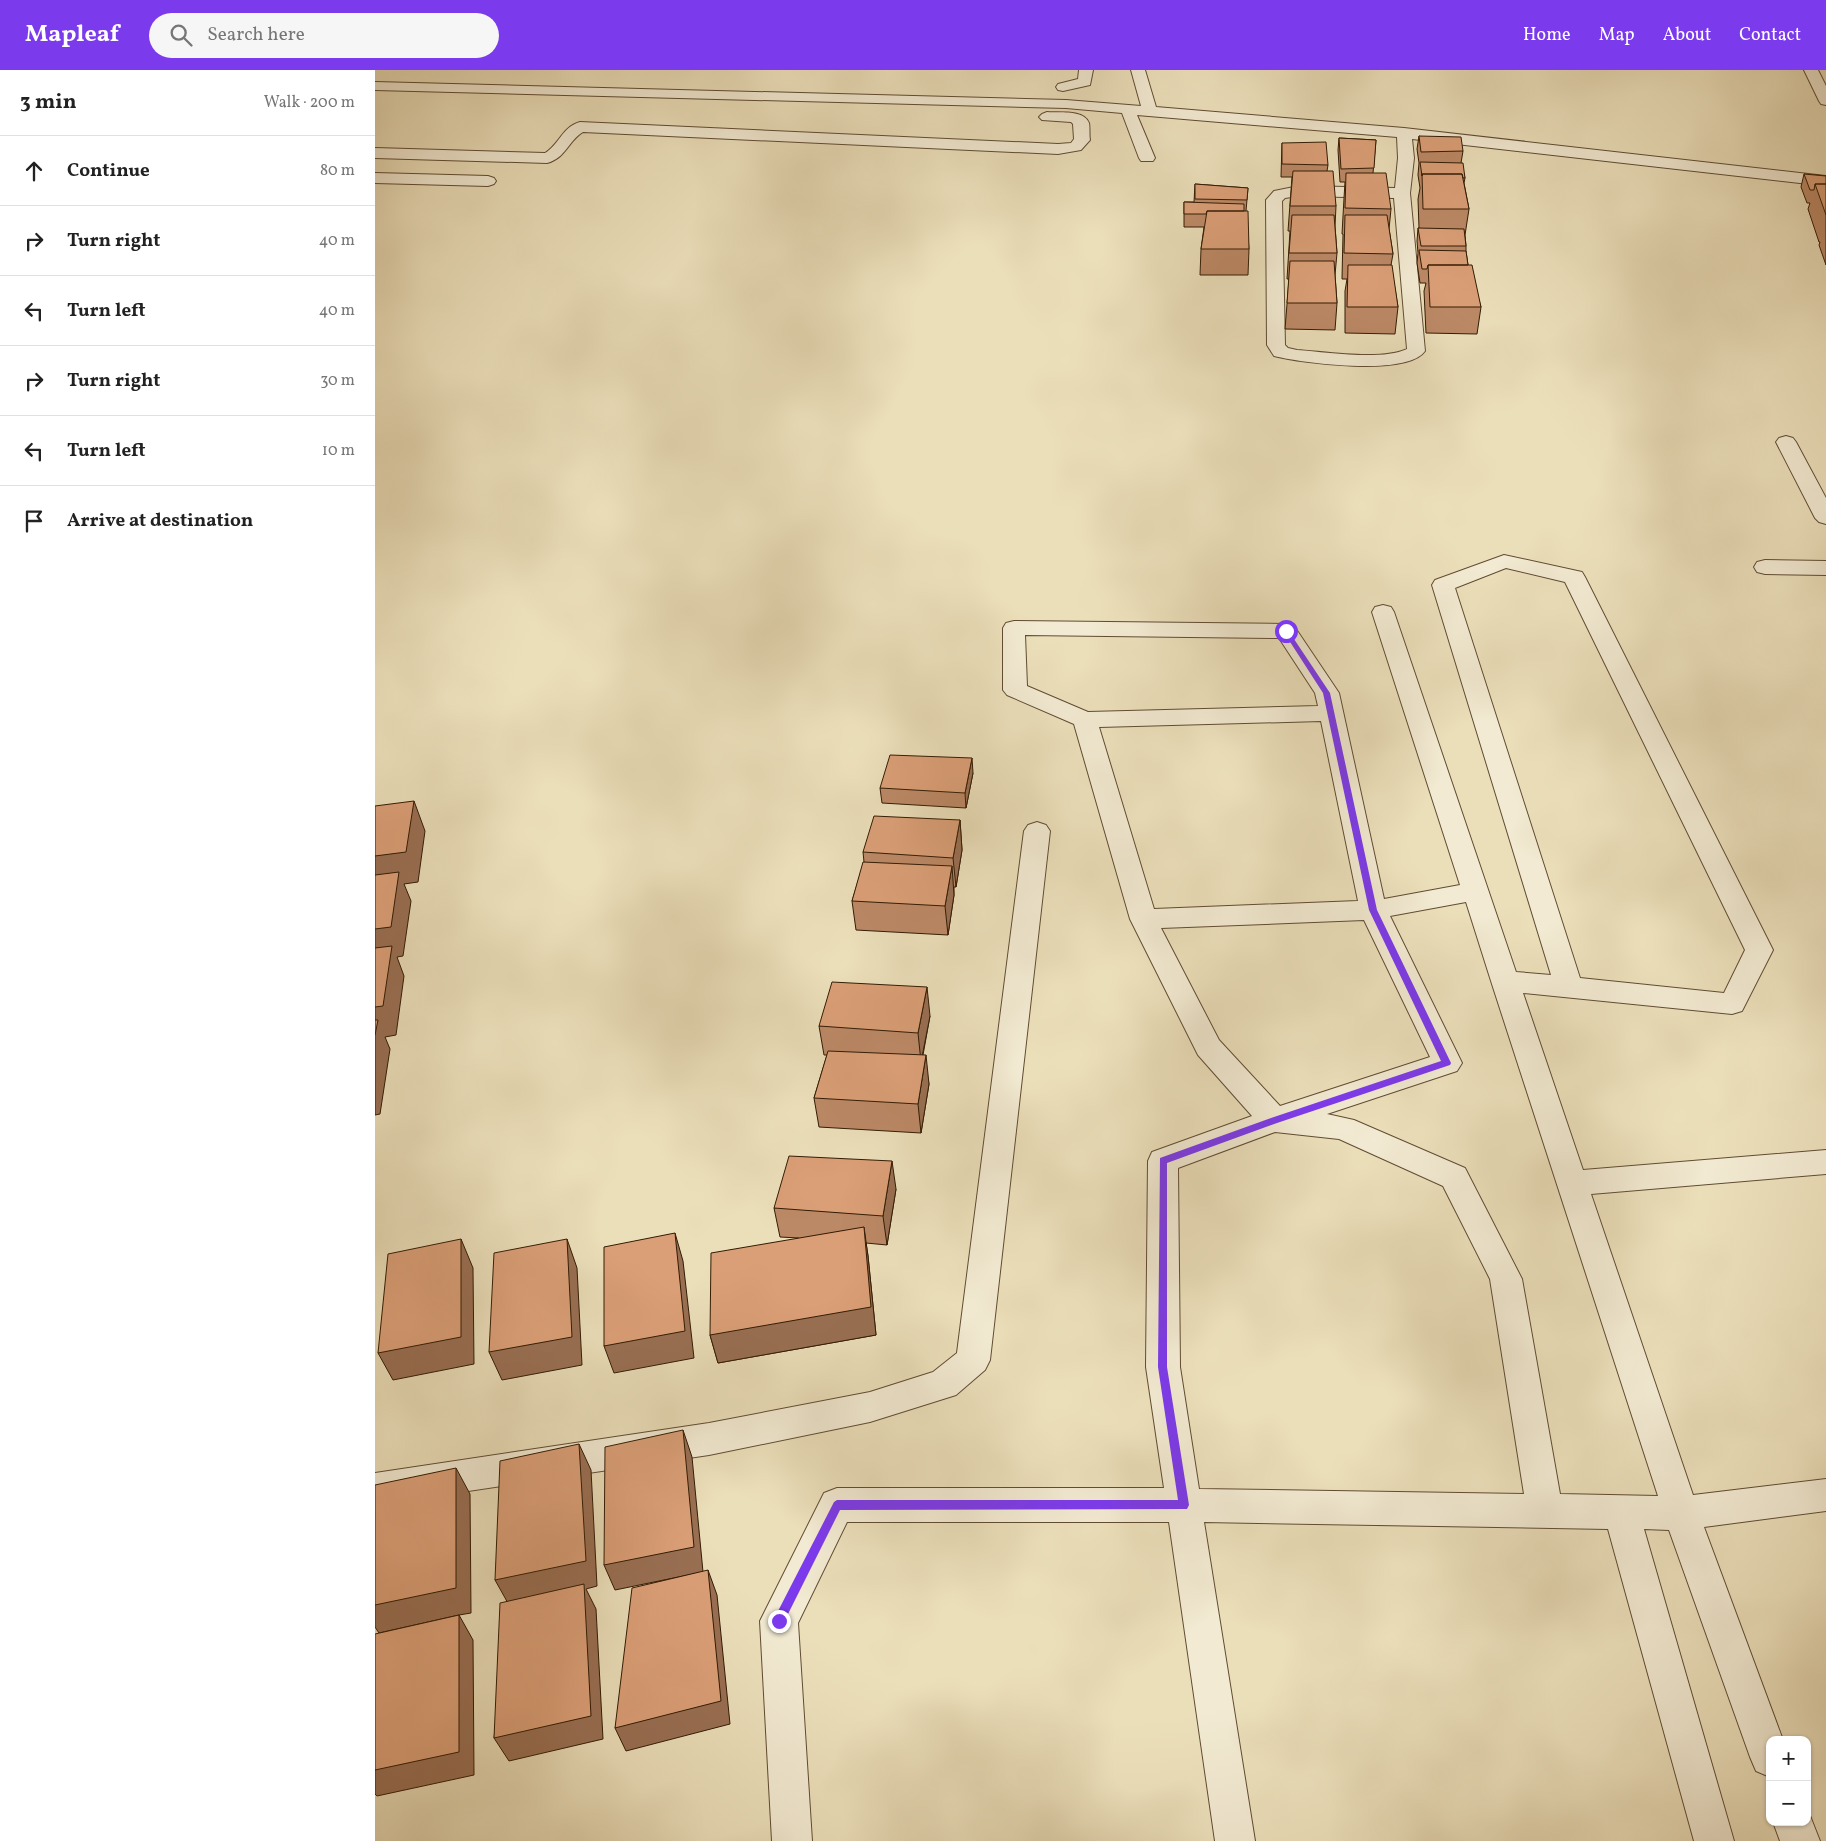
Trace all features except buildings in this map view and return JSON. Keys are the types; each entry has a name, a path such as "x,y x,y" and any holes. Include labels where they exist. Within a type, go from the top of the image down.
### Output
{"street":[{"path":"1066,104 1058,87 1085,82 1086,70"},
{"path":"1138,70 1150,112"},
{"path":"1811,70 1826,101"},
{"path":"375,86 904,105 1075,118 1081,123 1082,140 1076,147 1058,149 580,126 573,130 555,155 547,158 375,153"},
{"path":"375,96 904,105 1066,104 1404,134 1826,181"},
{"path":"1128,110 1147,158"},
{"path":"1402,193 1299,191 1280,194 1274,200 1276,345 1281,352 1297,356 1383,361 1404,357 1416,351 1402,193 1406,158 1404,134"},
{"path":"375,178 488,182"},
{"path":"1786,442 1826,518"},
{"path":"1505,981 1732,1004 1759,950 1574,577 1504,561 1443,585 1569,987"},
{"path":"1765,567 1826,568"},
{"path":"1383,612 1681,1513 1766,1746"},
{"path":"1235,1841 1163,1367 1163,1161 1274,1120 1447,1063 1373,910 1327,693 1286,631 1014,628 1015,690 1085,720 1331,713"},
{"path":"1085,720 1143,919 1208,1047 1274,1120 1343,1128 1454,1177 1506,1279 1545,1511"},
{"path":"375,1489 709,1439 869,1407 943,1384 973,1360 1037,831"},
{"path":"1143,919 1373,910 1475,891"},
{"path":"1572,1183 1823,1167"},
{"path":"792,1841 779,1621 837,1505 1184,1505 1681,1513 1826,1495"},
{"path":"1621,1512 1714,1841"},
{"path":"1794,1826 1800,1841"}],"route":[{"path":"779,1621 837,1505 1184,1505 1163,1367 1163,1161 1274,1120 1447,1063 1373,910 1327,693 1286,631"}]}
